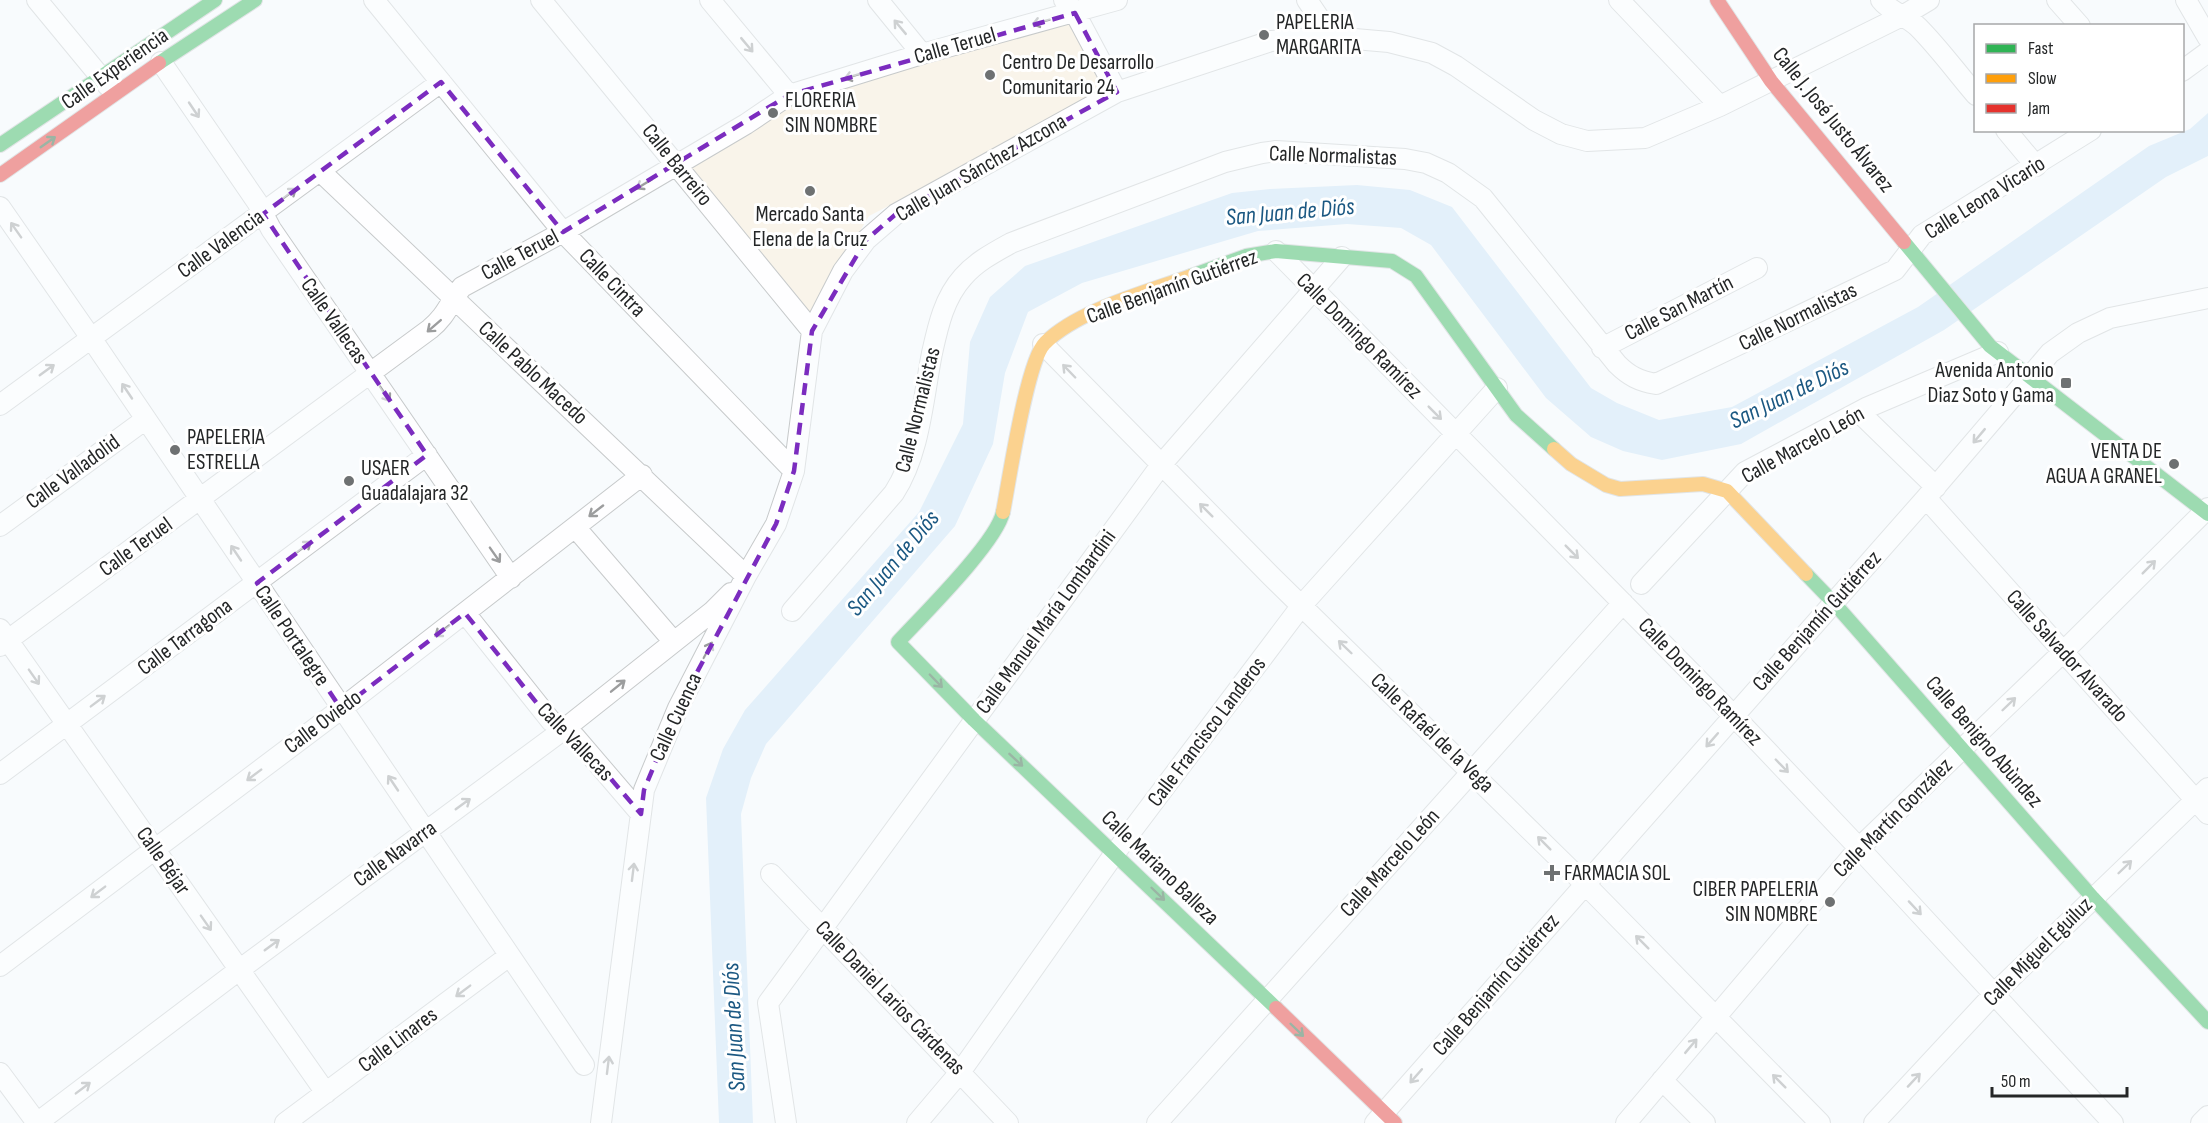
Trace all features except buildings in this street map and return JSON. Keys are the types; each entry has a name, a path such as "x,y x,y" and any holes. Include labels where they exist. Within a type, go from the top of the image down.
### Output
{"street":[{"path":"37,0 114,95"},
{"name":"Calle Experiencia","path":"0,175 255,0"},
{"name":"Calle Cintra","path":"374,0 563,232 794,471"},
{"name":"Calle Barreiro","path":"542,0 812,331"},
{"path":"710,0 789,96"},
{"path":"878,0 922,54"},
{"name":"Calle Teruel","path":"3,639 371,374 440,321 462,287 563,232 789,96 1070,6 1117,0"},
{"path":"1307,0 1332,38"},
{"path":"1618,0 1720,106"},
{"name":"Calle J. José Justo Álvarez","path":"1717,0 1771,81 1994,349 2207,511"},
{"path":"1881,0 1890,9 1904,15 1918,28 1974,93"},
{"name":"Calle Juan Sánchez Azcona","path":"812,331 843,271 860,247 896,214 1117,92 1271,41 1332,38 1389,42 1432,53 1534,120 1561,134 1587,141 1645,138 1720,106 1904,15 1929,0"},
{"path":"2057,0 2078,24"},
{"path":"2186,0 2208,38"},
{"path":"212,1 225,20"},
{"name":"Calle Experiencia","path":"0,145 212,1"},
{"path":"1070,6 1117,92"},
{"path":"2184,69 2208,52"},
{"name":"Calle Vallecas","path":"162,62 511,578"},
{"name":"Calle Valencia","path":"0,405 441,82"},
{"path":"2008,132 2036,166"},
{"name":"Calle Leona Vicario","path":"1917,255 1922,235 2088,132"},
{"name":"Calle Normalistas","path":"792,611 894,493 904,476 914,446 938,324 948,299 962,278 983,258 1011,243 1225,162 1276,151 1405,159 1426,163 1448,172 1491,206 1602,348 1629,376 1656,384 1895,270 1917,255"},
{"name":"Calle Pablo Macedo","path":"320,171 747,576"},
{"name":"Calle Portalegre","path":"0,207 584,1065"},
{"name":"Calle Benjamín Gutiérrez","path":"1042,344 1061,330 1099,309 1246,256 1276,251 1392,261 1416,276 1516,416 1563,457 1589,476 1620,489 1703,484 1727,492"},
{"name":"Calle Domingo Ramírez","path":"1276,251 1733,715 2113,1123"},
{"name":"Calle Manuel María Lombardini","path":"786,1123 768,1003 1161,465 1342,256"},
{"name":"Calle San Martín","path":"1602,348 1756,268"},
{"name":"Calle Benjamín Gutiérrez","path":"1384,1120 1585,884 1834,603 2050,353 2078,333 2110,318 2208,298"},
{"name":"Calle Cuenca","path":"601,1123 644,790 659,749 678,708 776,524 794,471 812,331"},
{"name":"Calle Rafaél de la Vega","path":"1042,344 1161,465 1585,884 1820,1123"},
{"name":"Calle Mariano Balleza","path":"1042,344 1032,368 1002,518 971,561 898,642 974,720 1115,853 1384,1120"},
{"name":"Calle Marcelo León","path":"1641,585 1745,472 1859,412 1994,349"},
{"name":"Calle Francisco Landeros","path":"917,1123 961,1071 1115,853 1302,605 1497,388"},
{"name":"Calle Salvador Alvarado","path":"1859,412 1931,492 2063,652 2204,800"},
{"name":"Calle Valladolid","path":"0,526 146,419"},
{"name":"Calle Tarragona","path":"0,774 427,455"},
{"name":"Calle Oviedo","path":"0,966 341,709 642,475"},
{"name":"Calle Benigno Abùndez","path":"1727,492 1834,603 2093,898 2208,1022"},
{"name":"Calle Martín González","path":"1626,1123 1859,848 2207,511"},
{"path":"575,527 674,642"},
{"name":"Calle Navarra","path":"36,1123 238,970 563,730 713,611 747,576"},
{"name":"Calle Marcelo León","path":"1157,1123 1623,603"},
{"name":"Calle Vallecas","path":"465,613 551,721 575,737 641,814"},
{"name":"Calle Béjar","path":"3,639 67,724 326,1093"},
{"name":"Calle Miguel Eguiluz","path":"1874,1123 1994,994 2093,898 2204,800"},
{"name":"Calle Daniel Larios Cárdenas","path":"771,874 961,1071 1008,1123"},
{"name":"Calle Linares","path":"285,1123 509,956"},
{"path":"0,1073 36,1123"},
{"path":"1662,1080 1705,1123"},
{"path":"2201,1123 2208,1116"}],"highlighted area":[{"path":"1075,13 1117,92 896,214 866,240 812,331 794,471 776,524 678,708 644,790 641,814 575,737 551,721 465,613 341,709 257,583 427,455 263,214 441,82 563,232 789,95"}],"shaded area":[{"name":"Mercado Santa Elena de la Cruz","path":"1076,15 1114,90 869,216 808,318 680,165 793,98"}],"water":[{"name":"San Juan de Diós","path":"2208,113 2208,156 2166,177 1944,330 1741,444 1662,460 1623,451 1591,437 1546,398 1431,245 1401,228 1347,224 1258,231 1082,283 1028,312 1005,373 993,444 955,526 766,744 751,778 741,814 753,1123 719,1123 706,798 723,749 745,710 919,512 963,424 970,342 990,297 1025,266 1232,193 1357,185 1410,190 1452,207 1591,388 1617,403 1659,420 1732,407 1918,307 2149,146 2190,129"}],"traffic: fast":[{"path":"0,145 215,0"},
{"path":"159,63 255,0"},
{"path":"1904,242 1990,346 2208,514"},
{"path":"1191,276 1246,256 1276,251 1392,261 1416,276 1516,415 1554,449"},
{"path":"1003,512 998,525 973,559 898,642 974,720 1276,1008"},
{"path":"1806,574 2093,898 2208,1022"}],"traffic: slow":[{"path":"1003,512 1025,396 1038,354 1045,343 1059,331 1094,312 1191,276"},
{"path":"1554,449 1571,464 1606,485 1620,489 1703,484 1727,491 1806,574"}],"traffic: jam":[{"path":"1717,0 1771,81 1904,242"},
{"path":"0,175 159,63"},
{"path":"1276,1008 1395,1123"}],"place":[{"name":"PAPELERIA MARGARITA","path":"1264,35"},
{"name":"Centro De Desarrollo Comunitario 24","path":"990,75"},
{"name":"FLORERIA SIN NOMBRE","path":"773,113"},
{"name":"Mercado Santa Elena de la Cruz","path":"810,191"},
{"name":"Avenida Antonio Diaz Soto y Gama","path":"2066,383"},
{"name":"PAPELERIA ESTRELLA","path":"175,450"},
{"name":"VENTA DE AGUA A GRANEL","path":"2174,464"},
{"name":"USAER Guadalajara 32","path":"349,481"},
{"name":"FARMACIA SOL","path":"1552,873"},
{"name":"CIBER PAPELERIA SIN NOMBRE","path":"1830,902"}]}
